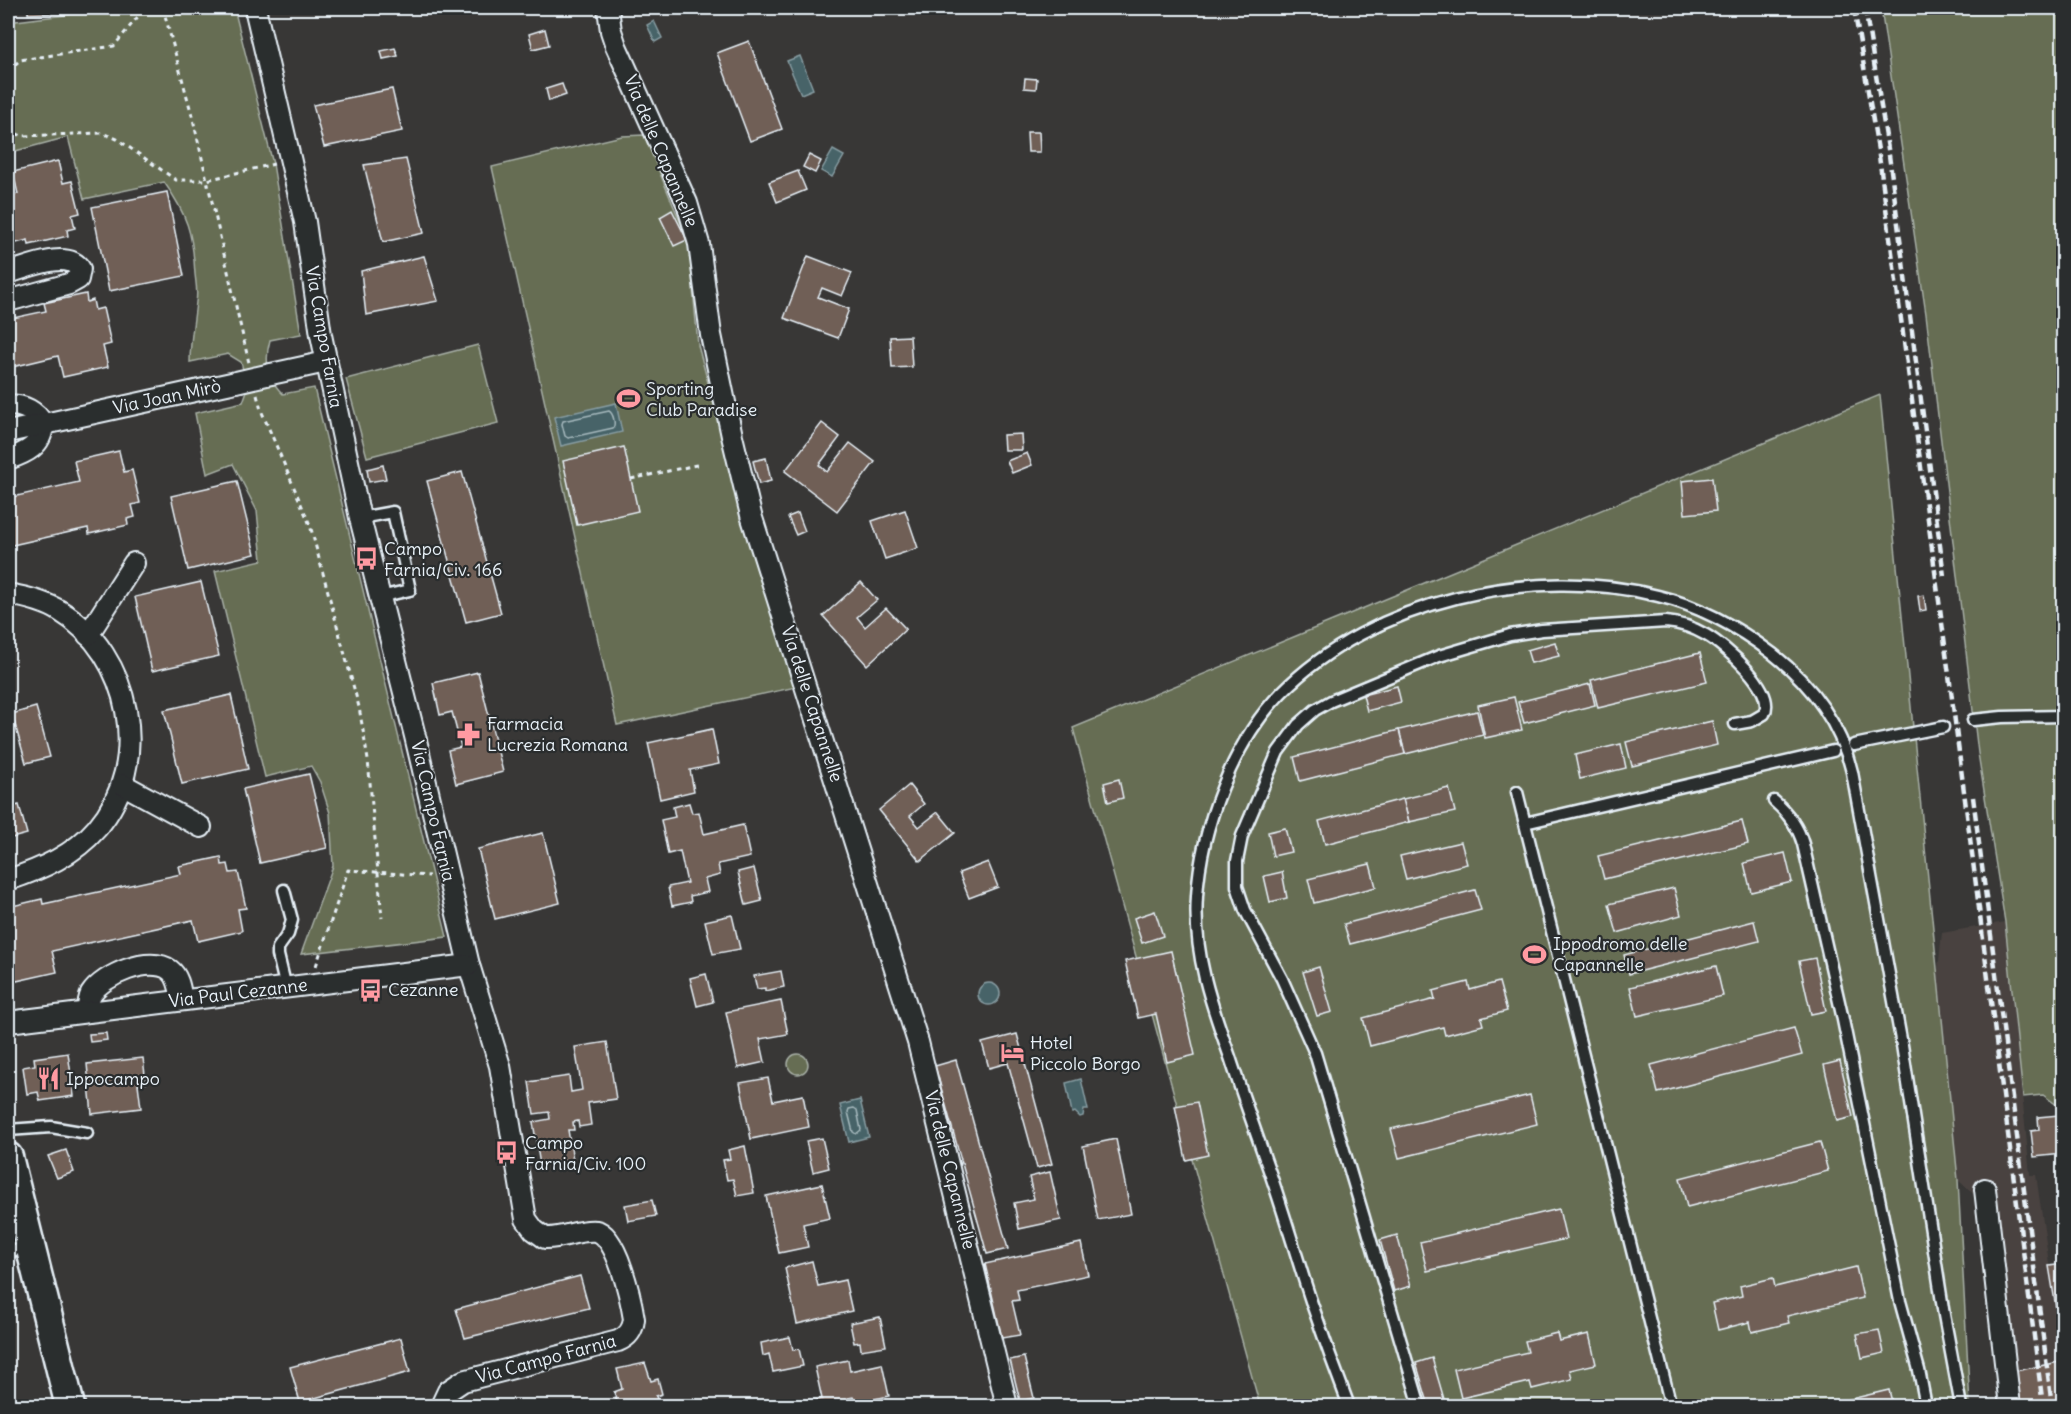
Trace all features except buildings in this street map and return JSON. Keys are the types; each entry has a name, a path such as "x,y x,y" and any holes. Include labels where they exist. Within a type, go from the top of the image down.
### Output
{"street":[{"name":"Via Campo Farnia","path":"255,8 305,222 326,362 360,518 469,965 500,1066 524,1209 529,1225 544,1238 588,1231 598,1231 604,1234 610,1240 617,1258 634,1319 631,1331 618,1341 463,1381 448,1391 441,1407"},
{"name":"Via delle Capannelle","path":"608,8 611,31 616,46 687,203 695,229 701,253 711,334 751,515 918,1042 1007,1407"},
{"path":"8,273 62,259 73,261 80,269 78,279 69,284 8,301"},
{"name":"Via Joan Mirò","path":"8,432 243,375 271,374 326,362"},
{"path":"8,405 32,411 43,424 41,437 34,446 8,459"},
{"path":"88,635 134,563"},
{"path":"8,594 22,596 53,607 72,619 88,635 114,674 126,707 129,740 122,784 114,804 104,819 81,844 50,864 8,880"},
{"path":"122,784 201,827"},
{"name":"Via Paul Cezanne","path":"8,1022 469,965"},
{"path":"88,1012 88,1000 97,987 118,972 142,966 162,967 171,971 177,979 182,1000"},
{"path":"9,1169 18,1249 70,1407"},
{"path":"1985,1189 2010,1407"}],"lane":[{"path":"360,518 393,512 410,590 380,597"},
{"path":"1349,1407 1312,1304 1203,974 1196,929 1197,893 1210,824 1236,759 1259,719 1288,687 1338,647 1375,627 1436,603 1500,590 1570,584 1613,587 1658,596 1701,611 1728,624 1767,649 1797,675 1821,703 1843,741 1852,772 1902,1045 1944,1315 1961,1407"},
{"path":"1420,1407 1315,1053 1282,979 1245,910 1237,886 1237,861 1242,836 1271,767 1283,744 1298,725 1315,710 1331,701 1439,656 1494,639 1542,630 1666,622 1695,629 1726,650 1762,689 1766,706 1764,714 1752,721 1735,724"},
{"path":"1973,720 2064,716"},
{"path":"1854,745 1943,727"},
{"path":"1525,823 1833,751"},
{"path":"1517,792 1671,1407"},
{"path":"1774,801 1787,812 1796,825 1803,844 1842,1015 1900,1302 1919,1370 1926,1407"},
{"path":"284,890 291,926 278,948 278,955 286,988"},
{"path":"8,1130 51,1127 87,1132"}],"path":[{"path":"8,71 20,60 114,46 145,8"},
{"path":"163,8 207,180 243,375"},
{"path":"8,130 22,136 102,133 117,140 176,180 207,180 276,164"},
{"path":"256,389 261,410 310,525 359,707 368,760 382,918"},
{"path":"631,479 701,464"},
{"path":"311,984 319,952 348,870 448,878"}],"shaded area":[{"path":"2005,922 2030,1175 2036,1175 2055,1304 2063,1406 2021,1406 1997,1209 1980,1200 1958,1180 1931,1035 1942,933"}],"green space":[{"path":"90,8 234,8 273,164 301,334 270,340 267,355 268,369 273,382 283,394 314,388 447,937 301,954 333,866 330,813 320,782 311,766 265,777 215,571 262,560 257,511 233,464 207,474 195,413 243,402 248,388 241,362 228,354 190,362 197,295 193,247 183,215 164,182 84,199 68,137 8,153 8,22 89,12"},
{"path":"1881,8 2063,8 2063,1107 2043,1095 2023,1097 2005,922 1978,753 1926,314"},
{"name":"Sporting Club Paradise","path":"644,135 689,243 698,345 727,454 796,687 617,725 492,167 622,136"},
{"path":"478,345 498,423 367,457 346,379"},
{"name":"Ippodromo delle Capannelle","path":"1880,395 1958,1180 1970,1406 1260,1406 1073,728"},
{"path":"798,1054 805,1057 808,1064 805,1071 798,1074 791,1071 788,1064 791,1057"}],"water":[{"path":"654,21 662,38 655,42 647,25"},
{"path":"800,56 813,89 801,94 787,61"},
{"path":"833,150 844,156 832,177 821,171"},
{"path":"616,403 622,432 561,446 554,417"},
{"path":"989,983 997,986 1000,994 997,1002 989,1005 981,1002 978,994 981,986"},
{"path":"1081,1079 1088,1110 1084,1110 1083,1116 1080,1117 1075,1112 1072,1113 1066,1083"},
{"path":"860,1100 869,1137 849,1142 840,1105"}],"railway":[{"path":"1854,8 1879,156 1949,675 2043,1406"},
{"path":"1865,8 1889,155 1944,576"},
{"path":"1973,797 2052,1406"}],"place":[{"name":"Sporting Club Paradise","path":"628,399"},
{"name":"Campo Farnia/Civ. 166","path":"366,559"},
{"name":"Farmacia Lucrezia Romana","path":"469,734"},
{"name":"Ippodromo delle Capannelle","path":"1535,954"},
{"name":"Cezanne","path":"370,990"},
{"name":"Hotel Piccolo Borgo","path":"1012,1053"},
{"name":"Ippocampo","path":"48,1079"},
{"name":"Campo Farnia/Civ. 100","path":"507,1153"}]}
